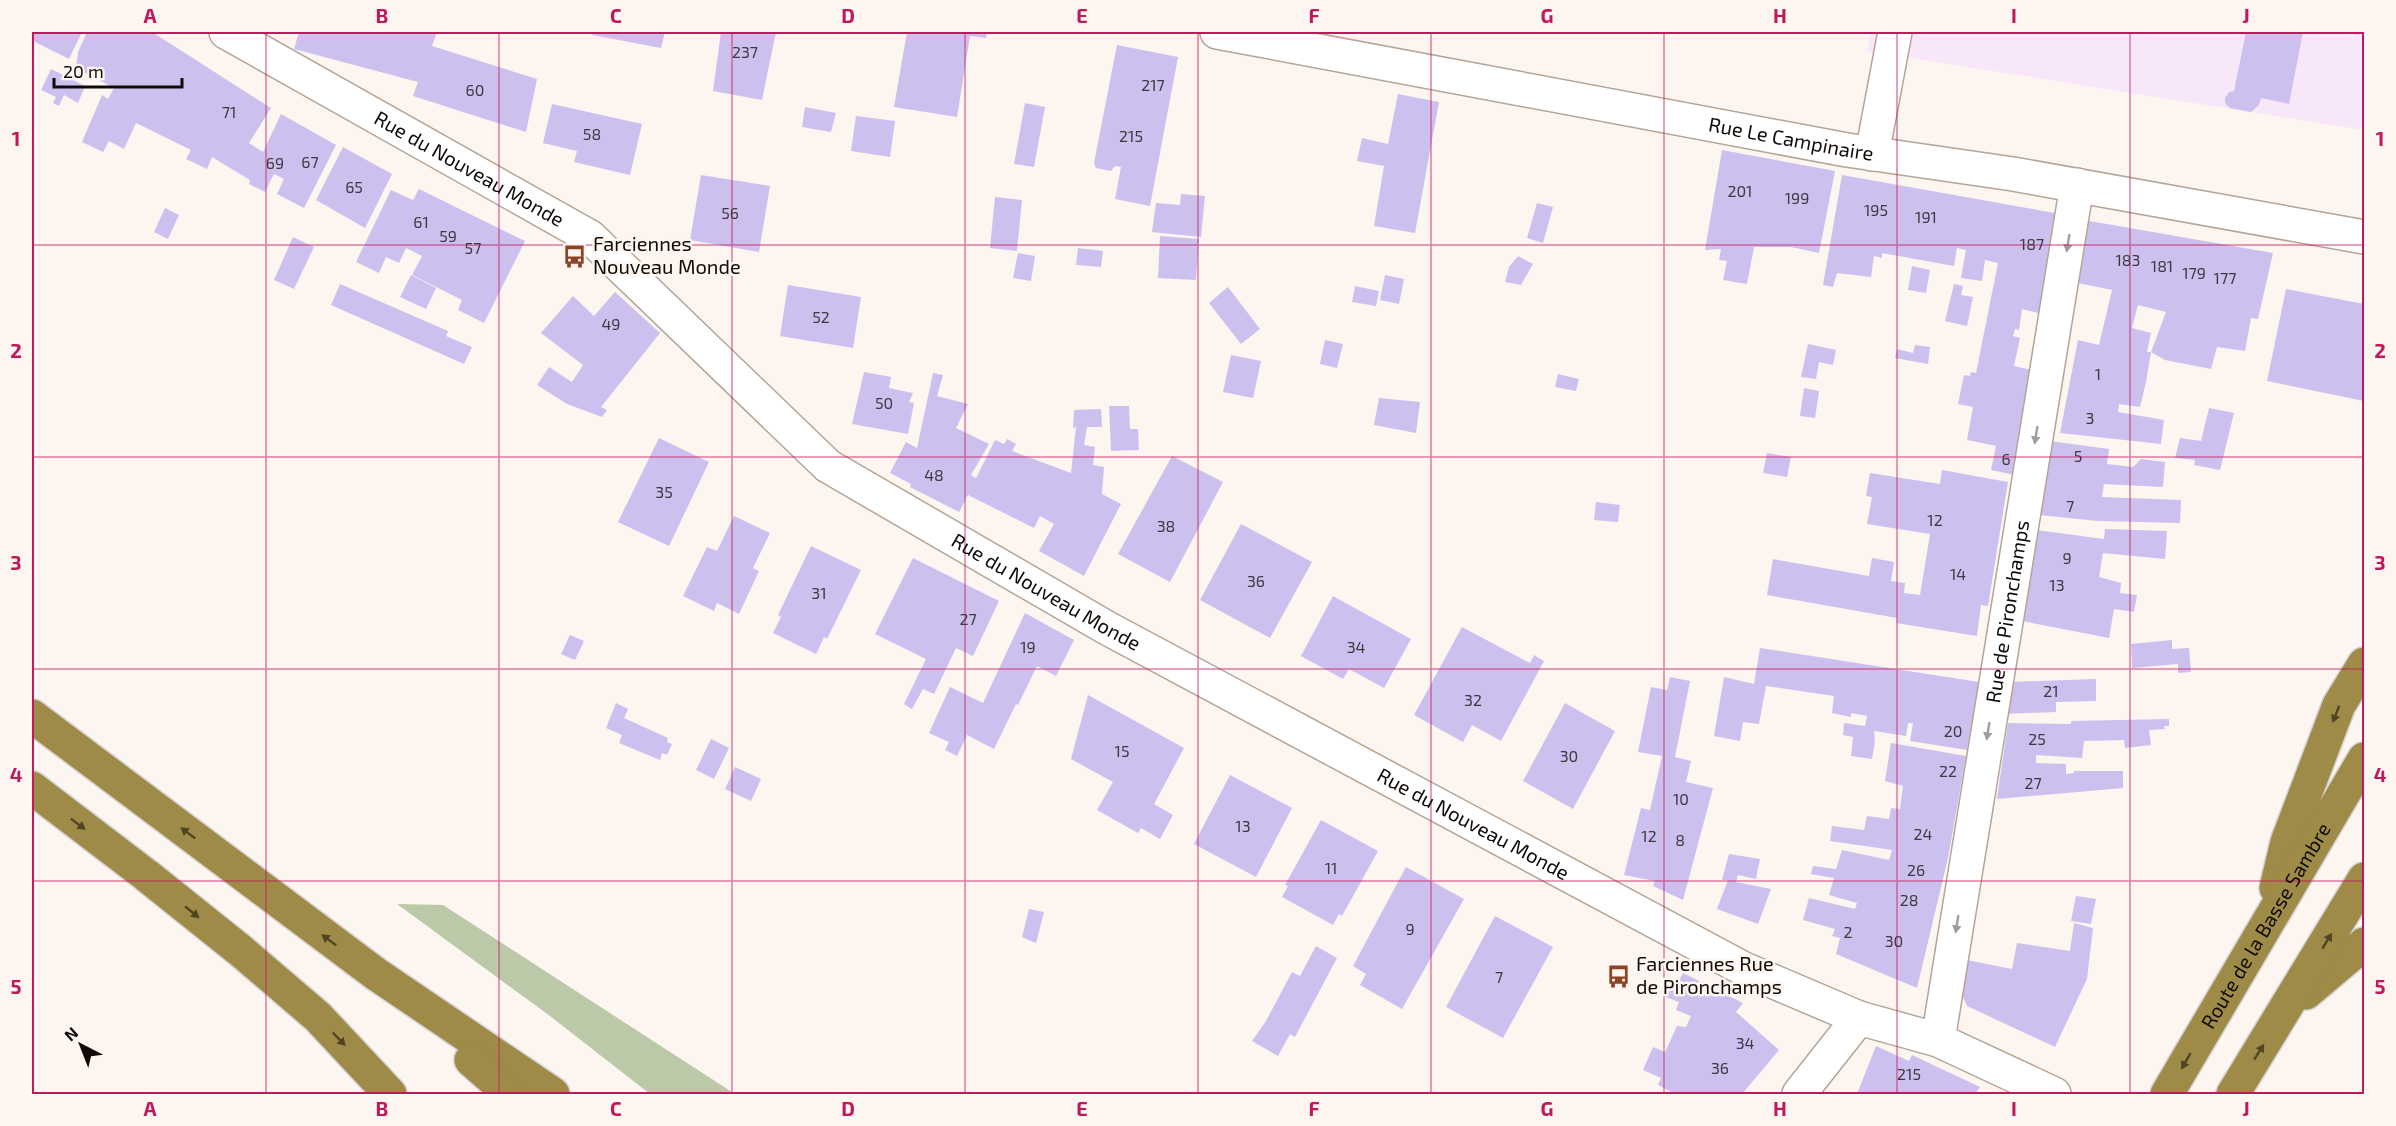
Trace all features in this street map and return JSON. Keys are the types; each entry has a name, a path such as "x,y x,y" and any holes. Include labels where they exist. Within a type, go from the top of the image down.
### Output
{"highway":[{"path":"2268,919 2291,831 2339,705 2364,664"},
{"path":"32,716 376,974 553,1095"},
{"name":"Route de la Basse Sambre","path":"2167,1095 2268,919 2364,759"},
{"path":"32,788 241,951 318,1017 390,1095"},
{"path":"2233,1095 2364,879"},
{"path":"2286,1009 2364,944"},
{"path":"376,974 510,1095"}],"street":[{"name":"Rue du Nouveau Monde","path":"226,32 590,237 828,466 1107,628 1733,963 1859,1017 1938,1040 2049,1092"},
{"name":"Rue Le Campinaire","path":"1217,32 1872,154 2077,185 2364,237"},
{"path":"1872,154 1895,32"},
{"name":"Rue de Pironchamps","path":"1938,1040 2077,185"},
{"path":"1799,1095 1859,1017"}],"shaded area":[{"path":"1871,32 2364,32 2364,130 1867,51"}],"green space":[{"path":"397,904 443,905 735,1094 650,1094 550,1016"}],"building":[{"path":"32,32 82,32 69,59 33,41 32,44"},
{"path":"87,32 152,32 271,108 249,143 263,152 281,114 336,145 304,208 277,194 284,179 274,174 265,192 249,184 250,180 212,157 207,169 186,159 191,150 136,123 124,149 109,141 103,152 82,142 102,95 108,99 114,88 76,68 78,52"},
{"path":"299,32 437,32 432,46 537,79 526,132 413,96 418,82 294,49"},
{"path":"593,32 665,32 661,48 592,35"},
{"path":"721,32 776,32 762,100 713,91"},
{"path":"907,32 987,32 986,38 970,36 957,117 894,107"},
{"path":"2246,32 2303,32 2289,104 2261,98 2259,105 2251,112 2230,108 2225,103 2229,92 2234,91"},
{"path":"1117,45 1178,57 1150,206 1115,199 1121,167 1115,166 1111,171 1096,168 1094,163"},
{"path":"51,69 85,86 78,103 64,95 59,106 53,103 56,97 41,90"},
{"path":"1398,94 1439,102 1415,233 1374,226 1384,166 1357,161 1362,138 1388,144"},
{"path":"1025,103 1045,107 1034,167 1014,164"},
{"path":"552,104 642,124 630,175 574,162 577,151 543,143"},
{"path":"805,107 836,113 831,132 802,127"},
{"path":"856,116 895,121 890,157 851,151"},
{"path":"343,147 392,174 365,228 316,200"},
{"path":"1722,150 1835,171 1819,253 1791,247 1754,247 1747,284 1723,280 1727,261 1719,260 1721,249 1705,250"},
{"path":"701,175 770,186 759,252 690,240"},
{"path":"1842,175 2066,215 2046,315 2022,309 2019,330 2015,329 2013,336 2020,338 2014,366 2036,371 2015,475 1991,470 1996,446 1967,440 1973,407 1958,404 1964,375 1970,376 1971,372 1976,373 1998,263 1985,260 1982,281 1961,278 1966,250 1957,248 1954,266 1882,253 1882,258 1874,256 1871,277 1837,273 1833,287 1823,285"},
{"path":"419,189 525,241 484,323 458,310 462,300 412,275 422,256 406,248 399,263 386,257 379,273 356,262 391,190 413,200"},
{"path":"1181,194 1205,196 1201,237 1152,232 1156,203 1180,205"},
{"path":"995,197 1022,200 1017,251 990,248"},
{"path":"1537,203 1553,207 1543,243 1527,238"},
{"path":"165,208 179,215 168,239 154,232"},
{"path":"2084,220 2273,253 2258,319 2251,318 2245,351 2217,347 2211,369 2165,360 2151,352 2140,407 2119,404 2118,412 2164,420 2161,444 2060,433 2078,340 2099,345 2112,290 2073,282","holes":["2138,305 2166,312 2151,352 2147,352 2151,333 2132,328"]},
{"path":"1160,236 1199,239 1196,280 1158,278"},
{"path":"293,237 314,247 294,289 274,280"},
{"path":"1078,248 1103,251 1101,267 1076,265"},
{"path":"1018,253 1035,256 1031,281 1013,278"},
{"path":"1518,256 1533,264 1521,285 1505,282 1509,267"},
{"path":"1912,266 1930,270 1926,293 1908,290"},
{"path":"411,275 436,288 426,309 400,297"},
{"path":"1385,275 1404,279 1399,304 1380,300"},
{"path":"340,284 448,331 446,336 472,347 464,364 331,305"},
{"path":"1954,284 1963,286 1961,295 1973,297 1967,326 1945,321"},
{"path":"788,285 861,297 853,348 780,336"},
{"path":"1355,286 1379,291 1376,306 1352,302"},
{"path":"1228,287 1260,329 1241,344 1209,303"},
{"path":"2286,289 2364,304 2364,401 2267,381"},
{"path":"615,292 660,333 601,407 607,410 602,417 567,404 537,385 549,367 572,382 583,365 541,333 573,296 594,316"},
{"path":"1325,340 1343,344 1337,368 1320,364"},
{"path":"1808,344 1836,350 1833,365 1819,362 1816,379 1801,377"},
{"path":"1915,345 1930,347 1928,364 1895,358 1897,349 1913,353"},
{"path":"1231,355 1261,361 1253,398 1223,392"},
{"path":"864,372 891,377 889,388 913,393 909,402 914,403 908,434 852,424"},
{"path":"933,373 943,375 937,396 968,404 956,428 989,444 971,475 976,478 995,440 1004,444 1007,439 1016,444 1012,451 1071,473 1076,427 1073,428 1074,410 1101,409 1102,427 1087,427 1084,445 1095,447 1093,465 1104,467 1102,494 1121,504 1084,576 1039,551 1054,524 1040,516 1034,528 968,495 959,512 910,487 911,484 890,473 906,442 917,448"},
{"path":"1558,374 1579,379 1576,391 1555,387"},
{"path":"1804,388 1819,391 1815,418 1800,416"},
{"path":"1379,398 1420,402 1416,433 1374,425"},
{"path":"1109,406 1129,406 1130,429 1138,429 1139,450 1111,451"},
{"path":"2209,408 2234,413 2220,470 2194,465 2195,460 2175,458 2180,438 2201,441"},
{"path":"659,438 709,462 669,546 618,522"},
{"path":"2050,441 2109,449 2107,464 2133,467 2141,459 2165,462 2163,487 2104,484 2102,497 2181,500 2180,523 2098,521 2039,515"},
{"path":"1767,453 1791,457 1787,477 1763,473"},
{"path":"1172,456 1223,482 1170,582 1118,554"},
{"path":"1942,470 2008,482 1988,606 1981,605 1977,636 1896,623 1897,618 1767,595 1773,559 1869,576 1872,558 1894,562 1891,581 1905,583 1904,593 1920,595 1930,534 1867,524 1872,497 1866,496 1870,473 1940,484"},
{"path":"1596,502 1620,505 1618,522 1594,520"},
{"path":"734,516 770,533 753,568 759,571 739,614 717,603 714,611 683,596 707,547 717,551"},
{"path":"1241,524 1312,562 1270,638 1200,600"},
{"path":"2105,529 2167,531 2165,559 2103,553 2099,577 2121,583 2120,593 2137,595 2134,612 2114,609 2109,638 2022,621 2036,530 2104,539"},
{"path":"811,546 861,570 827,639 824,637 816,654 773,633 781,617 778,615"},
{"path":"913,558 999,601 973,656 956,648 934,694 923,689 912,709 904,704 926,659 875,634"},
{"path":"1333,596 1411,639 1384,688 1349,669 1343,679 1301,656"},
{"path":"1025,613 1074,640 1056,676 1037,666 994,749 967,735 957,756 945,750 949,742 929,733 950,687 983,703"},
{"path":"1462,627 1530,663 1534,655 1544,661 1501,741 1472,725 1463,742 1414,715"},
{"path":"570,635 584,641 575,660 561,654"},
{"path":"2172,640 2172,649 2189,648 2191,672 2178,673 2178,664 2132,668 2131,644"},
{"path":"1760,648 1979,682 1967,750 1910,741 1913,723 1908,723 1906,736 1874,731 1872,759 1851,756 1853,737 1843,735 1844,723 1865,726 1867,716 1851,713 1851,717 1832,713 1834,696 1766,686 1759,724 1743,722 1740,741 1714,736 1724,677 1754,684"},
{"path":"1670,677 1690,681 1675,757 1691,761 1686,782 1713,788 1683,900 1653,886 1655,881 1624,875 1641,808 1650,810 1662,756 1638,752 1651,687 1667,690"},
{"path":"2096,679 2096,701 2056,702 2056,712 2003,714 2007,682"},
{"path":"1088,695 1184,748 1154,804 1173,815 1160,839 1141,828 1138,833 1097,810 1113,782 1071,759"},
{"path":"616,703 628,709 624,718 668,738 667,742 672,744 667,755 662,753 660,760 619,743 622,735 606,728"},
{"path":"1565,703 1615,731 1573,809 1523,781"},
{"path":"2169,719 2169,726 2164,726 2165,729 2149,730 2151,745 2125,748 2124,740 2084,741 2082,758 2036,755 2036,763 2066,764 2066,774 2074,773 2074,771 2123,771 2123,788 1997,799 2008,723 2071,724 2071,721"},
{"path":"711,739 729,748 714,779 696,770"},
{"path":"1891,743 1966,756 1948,858 1917,988 1836,954 1840,938 1832,936 1835,929 1803,920 1809,898 1855,909 1857,903 1829,895 1834,878 1811,874 1813,866 1836,869 1842,850 1889,860 1892,850 1830,841 1832,826 1864,830 1867,816 1889,819 1891,808 1900,809 1903,786 1885,781"},
{"path":"735,767 761,779 751,801 725,789"},
{"path":"1230,775 1292,808 1256,877 1194,844"},
{"path":"1321,820 1378,851 1342,916 1339,914 1333,925 1282,897 1288,886 1285,885"},
{"path":"1729,854 1760,859 1756,879 1738,875 1736,882 1771,889 1758,924 1717,909 1728,880 1722,880"},
{"path":"1406,867 1464,899 1402,1009 1360,985 1366,974 1353,966"},
{"path":"2076,896 2096,899 2091,924 2071,921"},
{"path":"1029,909 1044,912 1036,943 1022,937"},
{"path":"1495,916 1553,947 1503,1038 1446,1007"},
{"path":"2074,923 2093,928 2087,979 2055,1047 1967,1006 1961,993 1967,960 2012,969 2017,943 2070,951"},
{"path":"1316,946 1337,958 1295,1037 1290,1034 1278,1056 1252,1041 1266,1021 1292,972 1300,976"},
{"path":"1683,973 1743,1003 1736,1012 1779,1050 1742,1094 1707,1094 1704,1092 1703,1094 1675,1094 1658,1085 1661,1078 1643,1070 1653,1047 1665,1052 1677,1026 1686,1027 1691,1016 1676,1010 1679,1002 1663,996 1668,987 1674,990"},
{"path":"1876,1046 1909,1061 1912,1055 1980,1087 1975,1094 1857,1094"}],"place":[{"name":"Farciennes Nouveau Monde","path":"575,256"},
{"name":"Farciennes Rue de Pironchamps","path":"1618,976"}]}
